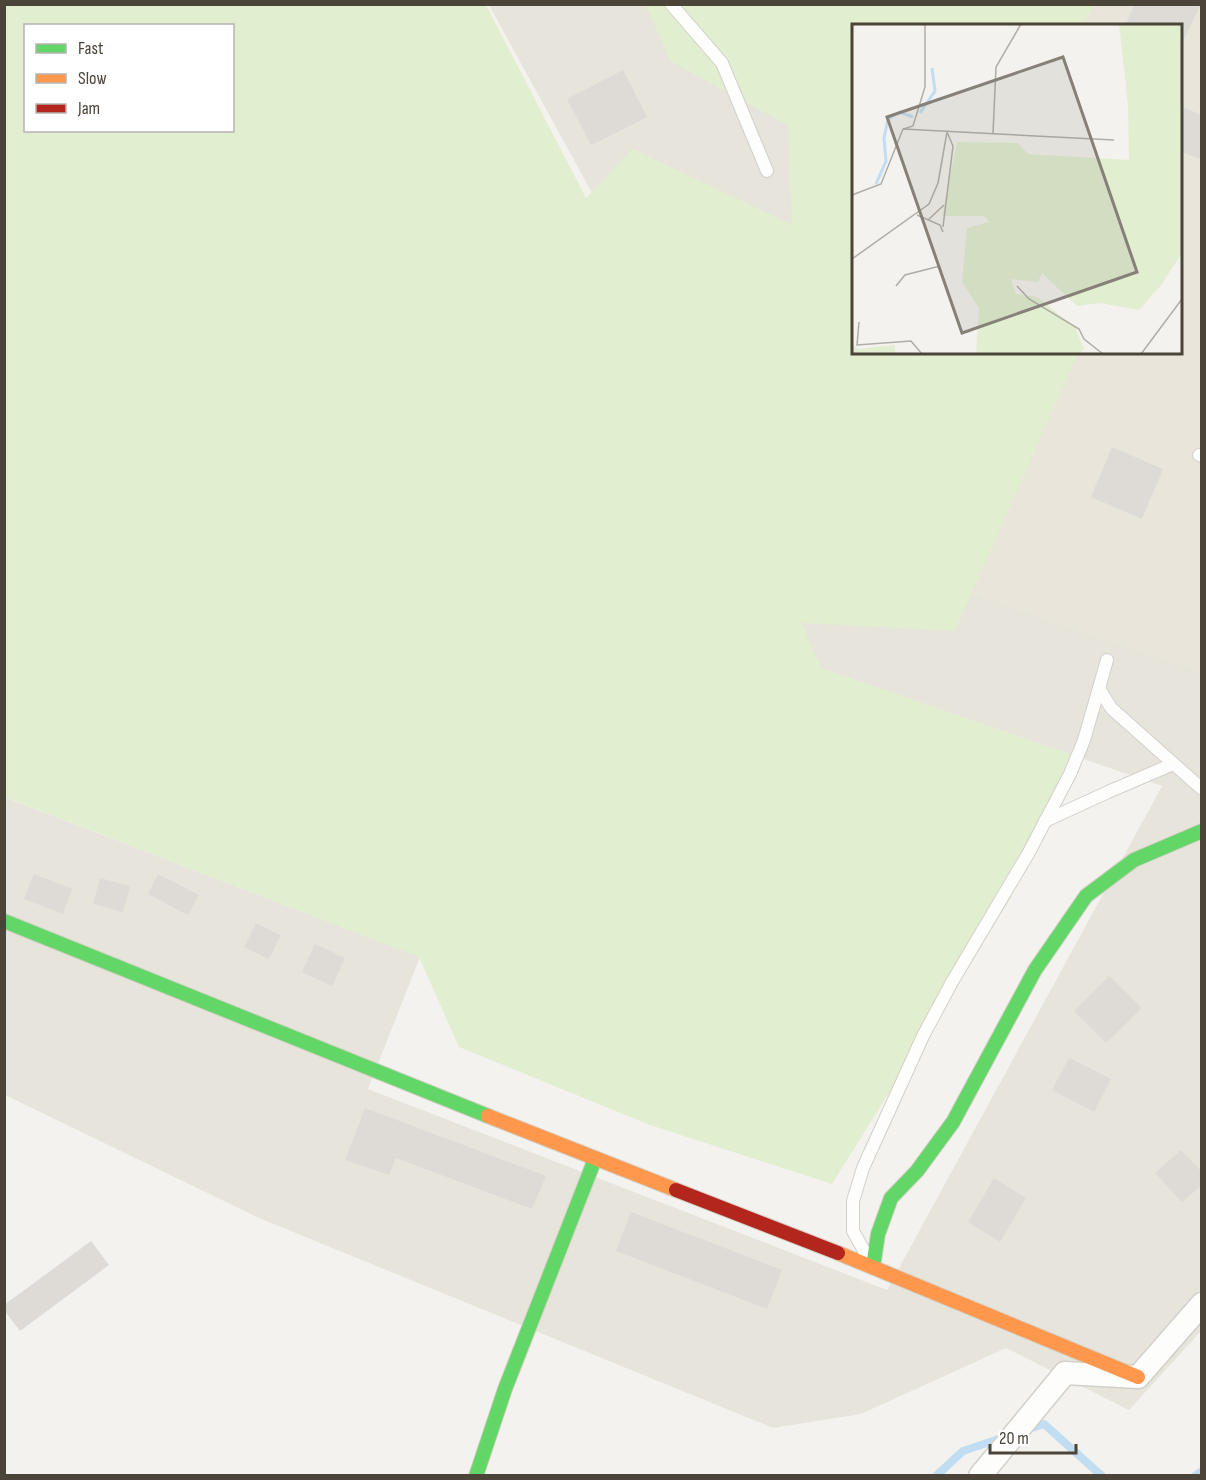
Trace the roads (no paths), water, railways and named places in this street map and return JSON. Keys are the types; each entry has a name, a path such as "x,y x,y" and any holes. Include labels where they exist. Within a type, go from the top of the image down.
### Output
{"street":[{"path":"873,1267 878,1234 891,1198 917,1171 953,1122 1035,970 1086,896 1134,860 1202,831"},
{"path":"4,921 595,1159 873,1267 1137,1377"},
{"path":"476,1476 505,1389 595,1159"},
{"path":"1137,1377 1202,1304"},
{"path":"980,1476 1065,1373 1137,1377"}],"lane":[{"path":"671,4 722,63 767,171"},
{"path":"873,1267 853,1231 854,1201 863,1168 923,1036 952,982 1028,854 1070,774 1084,740 1107,660"},
{"path":"1099,688 1111,708 1202,789"},
{"path":"1045,821 1173,764"}],"waterway":[{"path":"1026,1430 1044,1424 1102,1476"},
{"path":"936,1476 963,1451 1005,1437"},
{"path":"1195,1476 1202,1471"}]}
